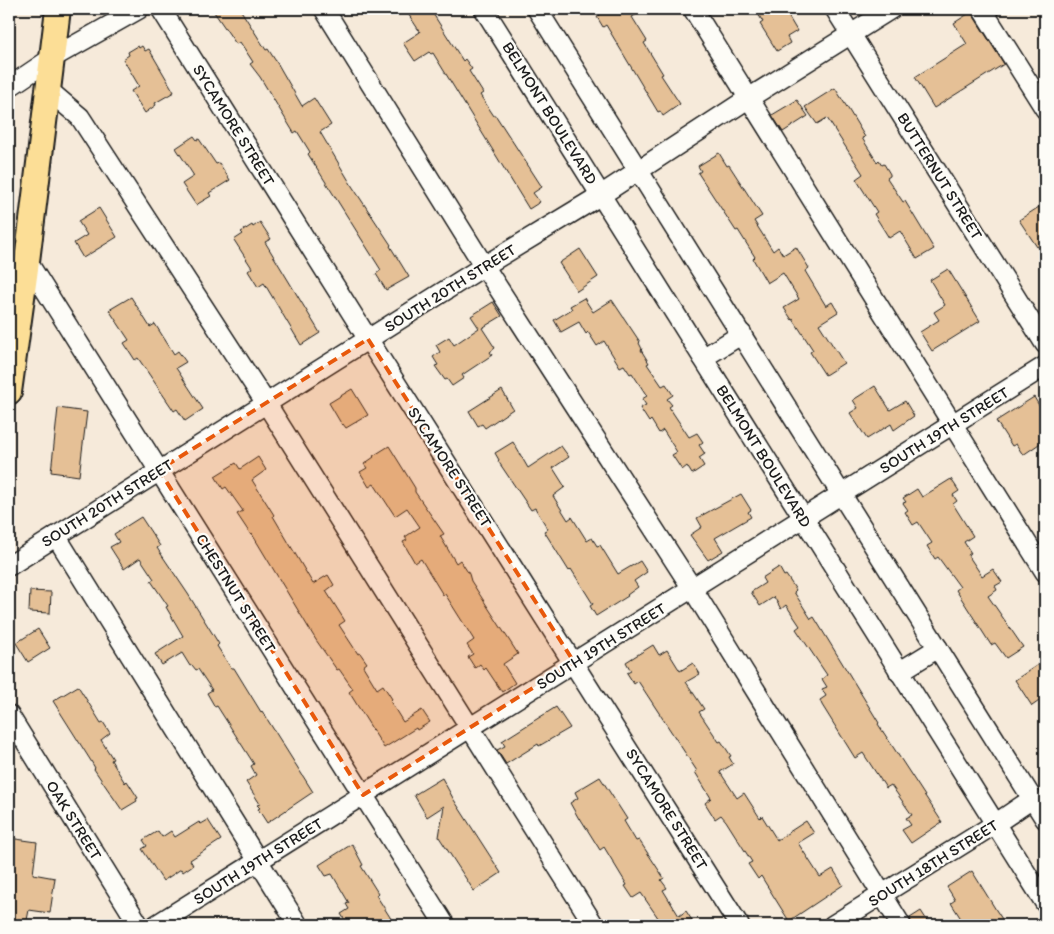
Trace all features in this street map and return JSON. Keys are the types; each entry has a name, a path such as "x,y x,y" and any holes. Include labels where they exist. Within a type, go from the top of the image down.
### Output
{"main road":[{"path":"9,392 58,9"}],"street":[{"path":"9,87 52,58 140,9"},
{"name":"SYCAMORE STREET","path":"162,9 368,339 739,925"},
{"path":"324,9 484,266 692,588 901,925"},
{"name":"BELMONT BOULEVARD","path":"484,9 1045,903"},
{"path":"537,9 1045,820"},
{"path":"693,9 1045,572"},
{"name":"BUTTERNUT STREET","path":"835,9 1045,344"},
{"name":"SOUTH 20TH STREET","path":"9,566 484,266 601,195 749,98 891,9"},
{"path":"982,9 1045,109"},
{"path":"47,89 80,117 266,403 594,925"},
{"name":"CHESTNUT STREET","path":"27,261 445,925"},
{"path":"703,358 742,334"},
{"name":"SOUTH 19TH STREET","path":"156,925 1045,366"},
{"path":"56,536 257,862 298,925"},
{"path":"899,672 938,648"},
{"name":"OAK STREET","path":"9,715 139,925"},
{"name":"SOUTH 18TH STREET","path":"833,925 1032,799"}],"highlighted area":[{"path":"368,339 574,662 363,795 159,470"}],"building":[{"path":"212,9 240,9 266,50 268,49 279,66 302,106 314,98 331,125 320,132 409,277 386,290 376,274 381,270 308,154 310,152 297,131 294,133 250,64 253,62 240,42 236,44"},
{"path":"405,9 430,9 463,61 465,59 472,69 469,71 483,93 480,95 494,116 496,116 542,187 533,193 540,202 529,209 433,53 429,52 415,61 403,43 420,32"},
{"path":"596,9 646,9 632,17 647,41 644,43 663,74 661,75 680,104 663,116 660,111 658,112 606,25 603,27 597,17 600,15"},
{"path":"755,9 784,9 797,31 787,37 790,43 777,51 760,24 763,22"},
{"path":"971,12 1004,64 934,108 915,77 967,44 954,23"},
{"path":"138,46 139,48 142,46 145,51 149,49 174,92 155,103 156,105 145,113 131,91 139,86 123,59 129,55 128,52"},
{"path":"835,88 865,137 862,138 877,162 879,160 882,165 884,164 890,174 887,178 903,202 905,201 934,249 917,259 900,231 889,238 874,214 877,212 856,179 863,174 827,118 817,124 805,107"},
{"path":"797,100 808,116 783,132 772,115"},
{"path":"194,136 197,140 199,139 216,164 219,163 230,180 209,193 211,196 196,205 182,184 194,176 176,148"},
{"path":"719,153 762,216 754,221 773,251 778,247 783,255 796,247 809,268 805,271 826,306 832,302 838,312 819,324 844,363 825,375 810,352 813,350 784,308 799,299 783,273 767,283 753,259 755,257 698,173 701,171 698,166"},
{"path":"1045,203 1045,242 1037,247 1019,220"},
{"path":"99,208 117,237 83,258 74,243 87,235 78,221"},
{"path":"260,222 271,239 265,242 320,333 301,345 264,283 258,287 248,271 252,268 234,240 243,234 241,232"},
{"path":"580,249 598,277 577,291 559,263"},
{"path":"948,269 980,321 932,351 920,332 939,320 934,312 945,305 930,280"},
{"path":"131,297 150,327 155,324 174,354 178,351 186,362 176,368 203,409 185,421 177,409 174,411 138,358 135,360 124,343 129,340 109,310"},
{"path":"584,298 593,312 612,300 640,342 641,350 649,363 647,364 662,386 666,384 673,395 667,399 672,405 669,407 689,437 697,433 703,442 699,445 705,454 699,458 704,466 692,474 687,466 682,470 672,455 677,452 663,430 659,433 651,420 649,422 640,408 646,405 642,399 647,396 632,373 630,374 624,365 620,367 604,341 597,346 588,332 586,334 579,322 561,332 554,320 572,309 570,306"},
{"path":"493,302 502,316 482,328 495,348 490,352 492,355 462,375 464,378 452,386 435,366 438,365 433,357 440,352 436,345 449,337 454,345 479,328 471,316"},
{"path":"875,386 890,410 905,401 914,416 894,430 891,424 867,439 850,413 858,408 853,400"},
{"path":"352,389 368,415 346,428 342,425 329,403"},
{"path":"502,390 513,409 485,428 482,424 478,426 469,411"},
{"path":"1034,397 1040,407 1045,403 1045,440 1023,455 1016,444 1012,446 996,421"},
{"path":"58,408 87,412 79,476 51,472"},
{"path":"513,442 528,468 561,446 569,457 553,468 565,487 553,496 568,520 572,517 587,541 592,538 597,546 600,545 618,574 640,561 647,572 634,581 638,587 628,596 596,616 590,606 593,604 571,569 569,571 544,531 548,529 535,508 531,510 498,461 495,453"},
{"path":"389,446 415,488 415,492 444,534 440,536 456,563 460,560 471,581 518,654 503,664 515,683 502,692 486,668 484,670 480,664 475,668 468,657 473,654 467,645 474,640 421,559 415,563 403,542 407,540 405,537 420,527 407,508 395,516 374,484 369,487 360,472 367,468 364,464"},
{"path":"258,457 266,470 252,480 313,584 328,575 334,585 326,591 345,621 339,625 358,654 360,653 367,663 363,666 377,689 383,685 403,722 422,710 430,722 417,730 416,728 384,748 349,692 353,689 316,640 252,534 237,514 243,511 226,487 223,489 215,476 236,463 240,469"},
{"path":"951,479 959,491 953,495 957,501 953,504 973,536 964,542 971,553 968,555 982,576 993,569 1002,582 995,586 997,590 988,596 1023,647 1006,658 995,643 991,645 956,590 960,587 938,557 935,559 927,546 932,543 918,522 913,525 905,512 908,510 903,503 906,502 903,498 917,489 922,497"},
{"path":"741,494 751,510 748,512 751,517 715,538 723,551 708,560 690,535 702,527 697,518"},
{"path":"141,517 160,546 157,548 219,644 217,646 231,668 234,668 313,792 267,823 258,809 260,808 257,805 260,804 246,782 256,775 251,766 254,764 207,693 212,690 198,669 196,670 192,665 190,666 182,653 162,665 155,654 183,636 166,607 168,606 151,581 154,579 140,558 124,569 110,547 119,542 114,534"},
{"path":"779,567 796,590 794,592 811,619 814,617 878,724 942,822 911,843 902,830 911,825 906,818 912,815 891,785 886,788 863,753 855,758 822,705 820,700 826,696 822,689 827,687 822,679 827,675 796,629 800,626 786,605 781,609 774,597 760,606 751,592 765,583 762,578"},
{"path":"30,591 51,592 50,613 29,612"},
{"path":"38,629 50,648 28,662 16,643"},
{"path":"653,645 659,655 667,650 680,671 693,663 700,674 686,682 704,709 699,712 731,756 729,757 733,764 720,772 737,798 744,793 760,818 762,816 777,840 806,821 814,833 798,843 820,877 833,869 843,885 789,921 761,876 758,879 748,864 752,862 726,821 721,815 715,819 705,803 711,798 695,772 697,771 638,681 634,684 627,673 631,671 626,662"},
{"path":"1045,660 1045,697 1032,706 1015,680"},
{"path":"78,686 101,723 103,722 110,733 101,740 125,783 127,781 138,798 136,799 137,801 122,810 94,769 91,761 53,701"},
{"path":"556,707 570,728 539,746 538,744 506,764 497,750 505,746 502,741"},
{"path":"600,777 627,819 624,821 636,841 639,840 664,878 661,880 667,888 663,890 679,916 686,911 695,925 663,925 641,893 633,898 604,847 600,850 579,819 570,803 578,798 575,792"},
{"path":"442,778 501,873 474,891 439,837 444,806 427,817 414,795"},
{"path":"208,820 221,840 190,860 193,865 183,872 181,869 163,881 142,849 147,846 143,840 158,831 162,837 171,831 175,837 199,822 201,824"},
{"path":"9,838 37,842 33,874 55,878 50,913 29,910 26,925 9,925"},
{"path":"352,844 363,865 361,866 378,893 376,895 395,925 348,925 341,914 349,909 346,904 349,903 332,874 326,876 319,865"},
{"path":"972,871 1006,925 965,925 951,903 955,900 947,887"},
{"path":"921,911 930,925 912,925 910,918"}]}
